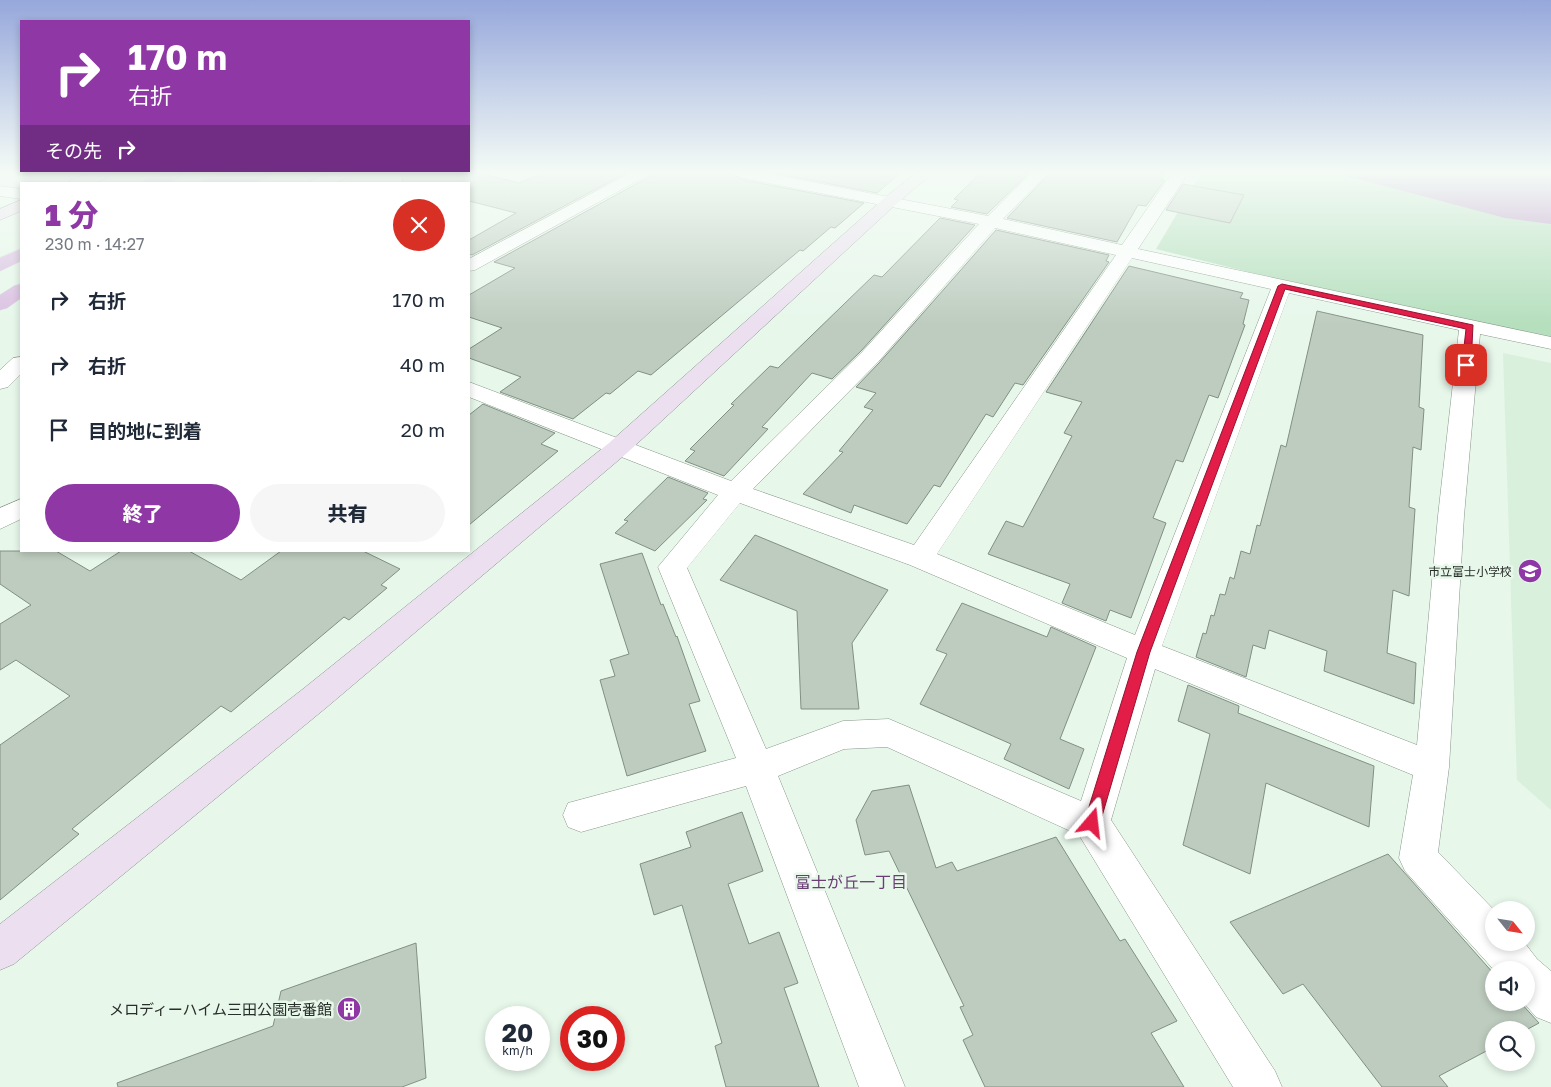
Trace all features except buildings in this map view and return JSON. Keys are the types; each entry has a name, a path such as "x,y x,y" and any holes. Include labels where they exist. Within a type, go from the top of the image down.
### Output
{"main road":[{"path":"0,252 20,241"},
{"path":"0,265 20,255"},
{"path":"0,286 20,275"},
{"path":"0,304 20,291"}],"street":[{"path":"470,265 547,224"},
{"path":"0,950 315,698 618,448 865,224"},
{"path":"882,1087 758,768 672,567 736,492 870,356 980,233 992,224"},
{"path":"1002,224 1470,327 1551,343"},
{"path":"920,558 1147,224"},
{"path":"1092,823 1144,652 1282,286"},
{"path":"1470,327 1451,516 1432,766 1418,858 1485,930"},
{"path":"0,382 20,364"},
{"path":"470,389 618,448 920,558 1144,652 1432,766"},
{"path":"0,520 20,509"},
{"path":"581,815 758,768 843,735 889,733 1092,823 1259,1087"},
{"path":"1504,951 1513,961"},
{"path":"1535,985 1551,1002"}],"shaded area":[{"name":"市立富士小学校","path":"1503,353 1551,363 1551,810 1517,780"}],"green space":[{"path":"1171,224 1551,224 1551,338 1470,327 1156,249"}],"place":[{"name":"市立富士小学校","path":"1530,571"},
{"name":"メロディーハイム三田公園壱番館","path":"349,1009"}],"district":[{"name":"富士が丘一丁目","path":"851,882"}],"route":[{"path":"1092,823 1144,652 1282,286 1470,327 1466,365"}]}
